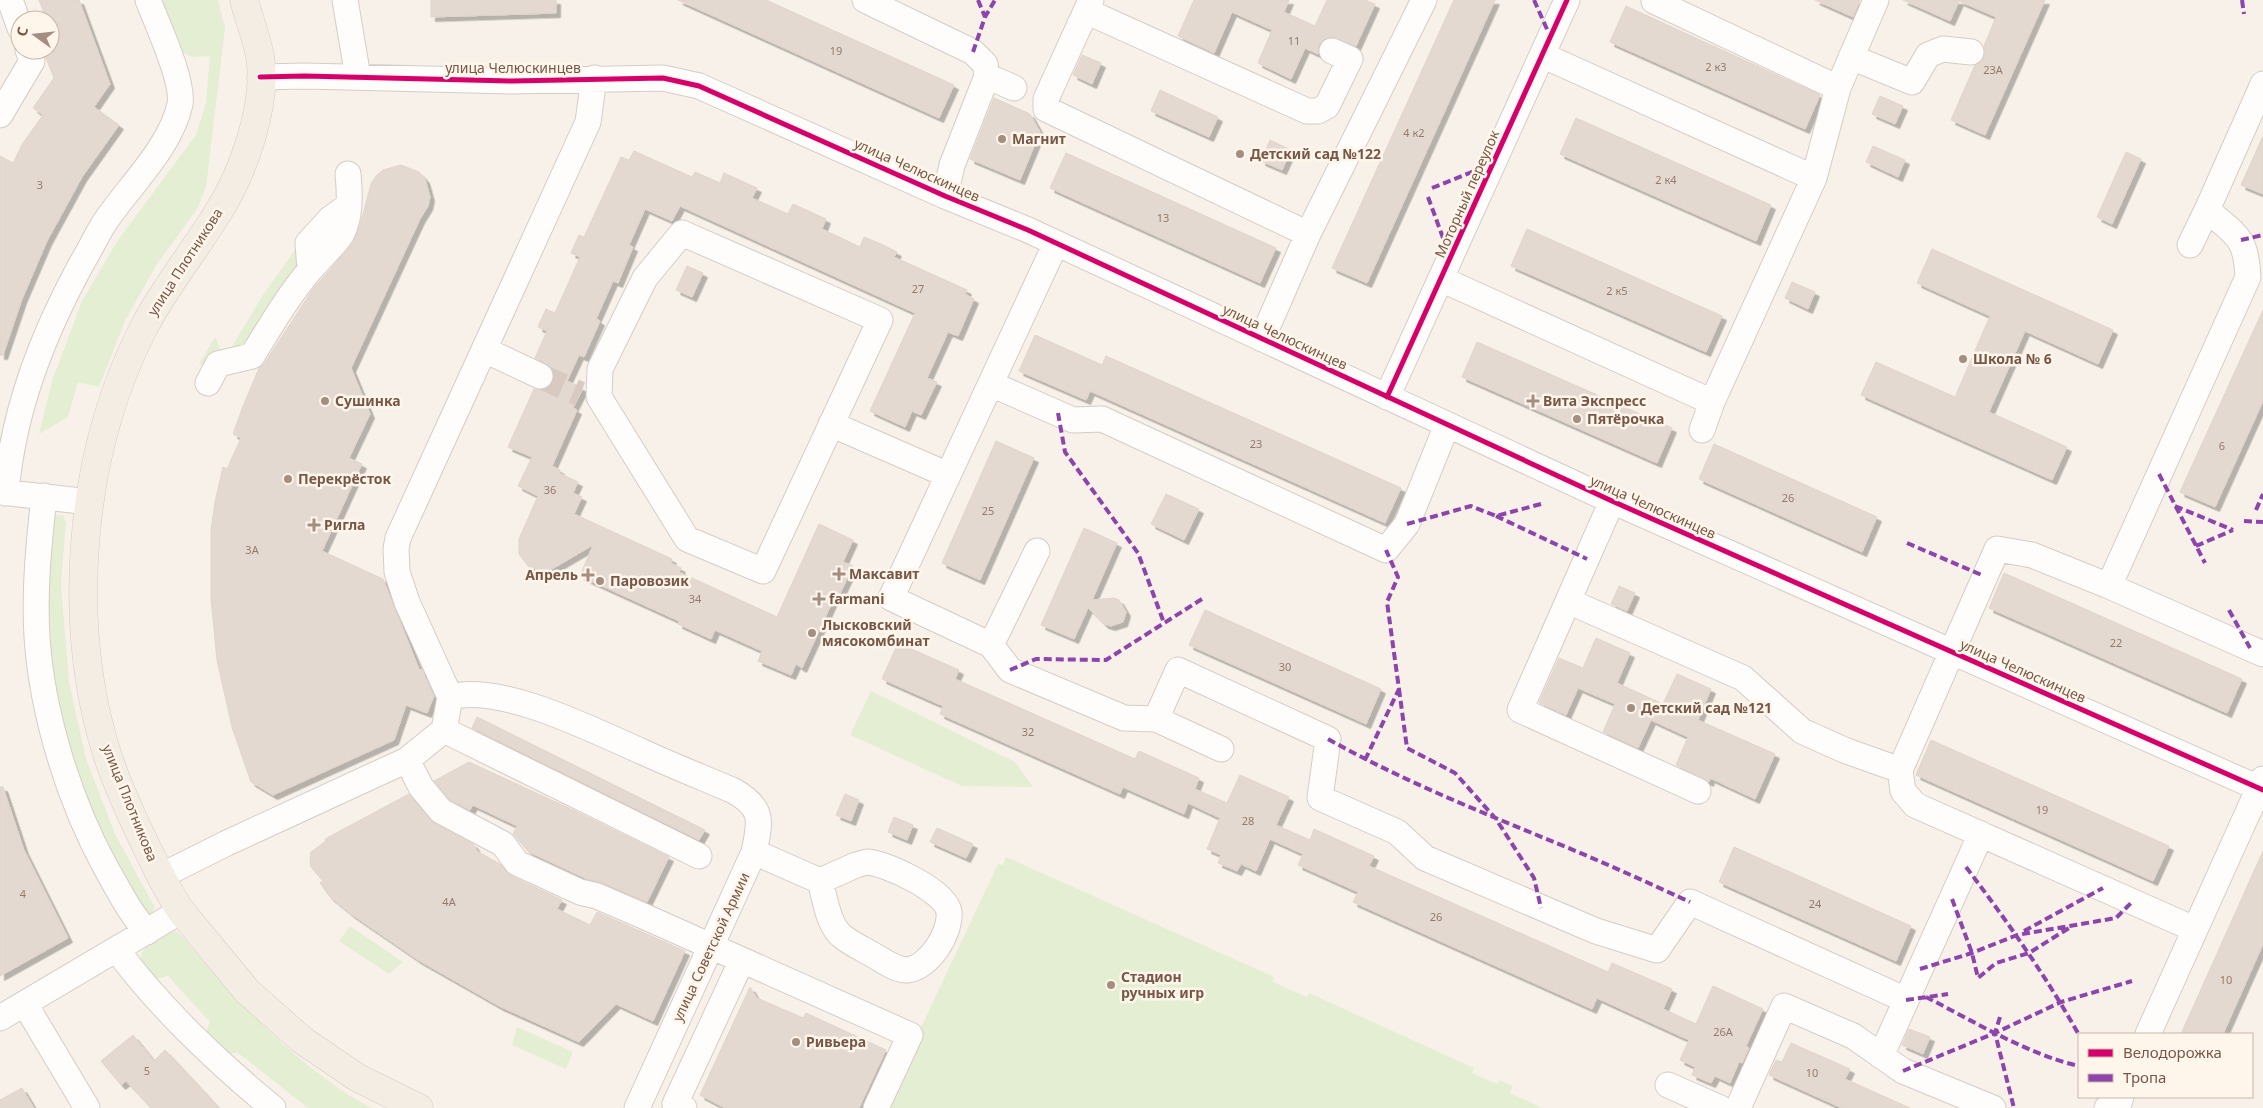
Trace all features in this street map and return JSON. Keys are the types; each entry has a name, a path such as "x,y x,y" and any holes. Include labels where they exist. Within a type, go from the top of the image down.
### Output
{"main road":[{"name":"улица Плотникова","path":"244,0 260,58 260,77 258,108 234,182 218,213 168,287 144,328 127,363 105,427 84,539 83,585 90,678 108,757 136,825 181,911 247,991 302,1040 358,1078 419,1108"}],"street":[{"path":"90,502 3,492 9,456 30,374 67,290 105,222 169,135 180,103 175,73 148,0"},
{"path":"345,0 358,77"},
{"path":"865,0 907,10 973,52 985,64 987,76 952,165 945,196"},
{"path":"1262,339 1308,234 1424,0"},
{"name":"Моторный переулок","path":"1388,396 1567,0"},
{"path":"1702,430 1712,402 1814,178 1838,88 1876,0"},
{"path":"1654,1 1838,88"},
{"path":"1308,234 1046,109 1046,99 1089,5 1306,111 1318,111 1327,106 1350,60 1332,51"},
{"path":"1851,57 1912,82 1928,55 1943,49 1971,52"},
{"path":"1542,55 1814,178"},
{"path":"0,115 32,62 31,60"},
{"path":"987,76 1014,88"},
{"name":"улица Челюскинцев","path":"260,77 358,77 512,81 663,78 699,86 945,196 1056,243 1612,501 1952,652 2262,786"},
{"path":"161,876 227,843 407,760 444,730 450,697 407,602 398,572 396,549 398,538 588,122 594,78"},
{"path":"2190,245 2263,84"},
{"path":"208,383 218,364 252,356 310,270 308,243 330,220 348,206 350,191 348,174"},
{"path":"2109,586 2248,277 2247,257 2241,240 2207,210"},
{"path":"682,233 880,320 831,424 764,571 687,539 589,396 600,369 645,278 682,233"},
{"path":"1056,243 891,598 991,645 1010,670 1124,718 1156,719 1221,749"},
{"path":"1441,279 1712,402"},
{"path":"485,350 540,376"},
{"path":"991,384 1073,420 1102,419 1386,550 1407,524 1448,425"},
{"path":"831,424 948,476"},
{"path":"44,496 37,556 37,637 45,699 73,800 99,855 134,917 148,932"},
{"path":"1612,501 1520,710 1698,791"},
{"path":"2194,929 1915,805 1903,791 1900,770 1997,549 2032,555 2109,586 2263,654"},
{"path":"991,645 1037,551"},
{"path":"1568,601 1743,678 1802,731 1844,750 1900,770"},
{"path":"1156,719 1178,670 1328,739 1320,798 1397,832 1425,858 1596,931 1657,950 1690,902 1906,1000"},
{"name":"улица Советской Армии","path":"450,697 473,693 506,699 551,713 734,792 747,799 756,809 760,821 754,852 637,1108"},
{"path":"444,730 699,856"},
{"path":"407,760 421,787 441,810 503,844 517,863 580,892 598,896 910,1035 876,1108"},
{"path":"2148,1033 2194,929 2262,786"},
{"path":"1881,1056 1981,834"},
{"path":"754,852 820,881 867,862 878,863 919,883 943,900 949,912 947,925 929,960 919,967 906,970 893,966 841,936 829,914 820,881"},
{"path":"0,1018 181,911"},
{"path":"117,950 130,967 191,1033 239,1080 273,1108"},
{"path":"684,1108 675,1104 742,960"},
{"path":"25,1004 87,1108"},
{"path":"1738,1108 1784,1006 1853,1036 1903,1071 1993,1108"},
{"path":"1668,1085 1720,1108"},
{"path":"2107,1108 2119,1103 2121,1098"}],"green space":[{"path":"158,0 218,0 225,28 206,187 197,209 157,264 125,321 99,387 78,382 68,417 39,434 52,381 82,301 118,240 196,135 206,103 210,56 192,57 176,49"},
{"path":"300,243 302,272 255,341 231,348 263,295"},
{"path":"215,337 222,353 204,365 199,364"},
{"path":"56,515 63,515 66,523 61,584 69,682 86,759 115,834 154,906 153,913 146,916 104,848 72,766 53,687 47,586 51,521"},
{"path":"871,691 1015,762 1033,787 962,786 850,735"},
{"name":"Стадион ручных игр","path":"1006,857 1274,977 1273,982 1307,997 1309,993 1474,1068 1472,1073 1497,1084 1499,1080 1513,1086 1510,1093 1542,1108 883,1108 998,864 1003,865"},
{"path":"350,926 403,962 389,974 339,941"},
{"path":"176,931 232,994 280,1041 332,1084 371,1108 308,1108 237,1052 224,1056 204,1036 210,1022 168,976 152,980 140,961 144,949 152,940 163,934"},
{"path":"517,1027 573,1052 566,1069 512,1045"}],"building":[{"path":"39,0 79,0 110,84 94,107 119,125 82,177 47,241 22,299 3,355 0,355 0,156 13,163 23,143 43,115 33,108 54,78 47,60 60,60 60,10 43,10"},
{"path":"431,0 556,0 556,13 431,17"},
{"path":"678,0 766,0 954,85 939,118"},
{"path":"1194,0 1289,0 1284,12 1315,26 1327,0 1365,0 1375,4 1356,46 1331,37 1324,39 1319,45 1318,54 1305,48 1291,79 1258,63 1272,30 1232,12 1214,53 1178,36"},
{"path":"1454,0 1495,0 1367,283 1332,268"},
{"path":"1815,0 1860,0 1853,17"},
{"path":"1903,0 2045,0 1985,135 1951,120 1975,65 1983,60 1984,46 1996,17 1959,1 1950,21"},
{"path":"1626,6 1820,95 1805,129 1610,42"},
{"path":"1082,55 1101,63 1092,84 1073,75"},
{"path":"1160,90 1218,117 1209,137 1151,111"},
{"path":"1880,96 1903,106 1895,124 1872,114"},
{"name":"Магнит","path":"994,98 1030,114 1040,132 1020,180 970,159"},
{"path":"1576,118 1771,205 1756,241 1560,154"},
{"path":"2263,136 2263,194 2241,185"},
{"path":"1270,140 1291,150 1282,170 1261,161"},
{"path":"1873,146 1905,160 1898,177 1866,162"},
{"path":"634,151 692,177 695,172 720,183 724,173 757,188 752,198 788,214 793,204 826,219 822,229 860,247 864,237 881,244 897,252 894,257 967,290 965,294 974,299 958,336 948,332 927,378 937,382 921,415 912,411 905,427 870,411 915,313 680,206 672,221 645,209 629,245 633,247 618,283 613,281 596,319 600,321 584,357 579,355 567,381 583,388 573,408 577,410 552,466 560,470 559,473 578,482 573,493 582,497 574,514 672,559 671,563 681,568 679,572 777,617 819,524 853,540 843,562 853,566 838,598 835,596 802,668 796,664 791,675 758,661 762,651 715,630 711,639 678,624 679,621 580,576 593,545 552,569 544,571 529,567 519,554 519,539 538,496 518,486 532,457 508,447 534,389 542,390 549,387 553,382 554,375 551,367 535,358 547,331 538,327 546,309 555,313 580,257 571,253 579,235 584,237 621,157 629,160"},
{"path":"2126,152 2141,159 2112,224 2097,217"},
{"path":"1066,153 1276,248 1260,283 1050,188"},
{"name":"Перекрёсток","path":"401,165 419,172 425,179 430,197 428,206 420,219 351,368 370,414 349,458 362,464 322,551 383,579 419,669 422,670 434,696 427,713 406,705 394,740 273,795 251,782 232,727 217,660 211,599 211,531 215,502 223,467 227,469 241,438 233,434 259,368 264,364 313,289 353,243 371,184 376,176 383,170"},
{"path":"1527,229 1722,316 1706,352 1511,266"},
{"path":"1932,249 2113,330 2098,364 2025,331 1989,412 2067,447 2052,480 1861,395 1876,362 1955,397 1990,316 1917,283"},
{"path":"687,266 703,273 692,297 676,290"},
{"path":"1792,282 1815,292 1808,309 1785,298"},
{"path":"2263,310 2263,401 2215,507 2180,492"},
{"path":"1035,335 1102,365 1106,356 1401,488 1385,523 1090,391 1086,400 1019,371"},
{"path":"1477,342 1672,428 1657,463 1462,377"},
{"path":"996,441 1034,458 980,580 942,563"},
{"path":"1714,444 1877,517 1862,552 1699,479"},
{"path":"1166,494 1199,509 1184,540 1151,524"},
{"path":"1084,528 1117,543 1092,600 1114,598 1119,600 1126,612 1123,622 1111,626 1104,624 1088,608 1074,639 1041,625"},
{"path":"2004,573 2242,679 2227,713 1989,608"},
{"path":"1619,586 1635,593 1627,611 1611,604"},
{"path":"1205,610 1381,689 1366,724 1189,645"},
{"path":"1596,638 1630,653 1617,683 1663,704 1677,674 1711,689 1698,720 1775,754 1755,799 1710,778 1709,782 1676,765 1688,737 1651,720 1638,748 1603,732 1615,704 1578,688 1566,715 1539,703 1559,658 1583,668"},
{"path":"898,643 959,670 955,679 1135,759 1139,751 1199,778 1195,789 1227,803 1240,775 1289,797 1276,825 1310,840 1314,829 1374,856 1369,866 1608,972 1612,963 1672,989 1663,1009 1696,1024 1713,986 1763,1009 1746,1046 1749,1048 1742,1063 1739,1062 1730,1083 1715,1076 1711,1083 1692,1075 1695,1067 1680,1060 1689,1040 1597,998 1592,1009 1353,902 1358,892 1298,865 1303,854 1270,839 1256,871 1241,864 1237,871 1218,863 1221,855 1207,849 1220,818 1188,803 1184,814 1123,787 1120,794 940,714 943,706 882,679"},
{"path":"477,717 705,830 699,840 472,728"},
{"path":"1931,740 2169,846 2153,881 1916,775"},
{"path":"469,762 669,857 647,902 603,883 587,879 529,852 513,834 517,826 473,805 470,810 450,800 434,781"},
{"path":"0,787 3,787 24,850 68,938 0,976"},
{"path":"409,794 434,823 473,844 478,852 500,864 511,876 562,900 557,909 590,925 597,912 685,951 653,1021 616,1004 579,1042 499,1006 418,960 351,914 329,896 320,883 323,881 311,867 311,852 326,841 325,839"},
{"path":"845,794 859,800 851,821 836,815"},
{"path":"894,817 913,825 907,840 888,832"},
{"path":"937,828 973,844 966,858 930,842"},
{"path":"1734,847 1911,926 1896,961 1719,882"},
{"path":"2263,851 2263,944 2223,1033 2181,1033"},
{"name":"Ривьера","path":"750,987 757,998 803,1018 806,1013 886,1050 859,1108 725,1108 700,1095"},
{"path":"1909,1029 1930,1037 1923,1054 1902,1045"},
{"path":"133,1035 154,1061 165,1050 219,1108 151,1108 126,1081 121,1085 101,1061"},
{"path":"1791,1043 1850,1069 1845,1079 1910,1108 1842,1108 1769,1075 1776,1060 1782,1062"},
{"path":"22,1088 34,1108 0,1108 0,1100"}],"tunnel":[{"path":"540,376 580,394"}],"marked path":[{"path":"978,0 985,17"},
{"path":"973,52 985,17 995,0"},
{"path":"1534,0 1550,36"},
{"path":"2242,0 2244,14"},
{"path":"1432,188 1492,164"},
{"path":"1428,197 1450,257"},
{"path":"2241,240 2263,235"},
{"path":"1058,413 1065,452 1138,553 1164,623"},
{"path":"2159,474 2205,563"},
{"path":"2256,510 2263,494"},
{"path":"1407,524 1471,506 1496,516 1541,504"},
{"path":"2175,506 2233,530"},
{"path":"1496,516 1587,559"},
{"path":"2244,521 2263,522"},
{"path":"2196,546 2233,530"},
{"path":"1907,543 1984,576"},
{"path":"1365,760 1399,689 1387,602 1398,577 1386,550"},
{"path":"1010,670 1036,659 1106,660 1202,599"},
{"path":"2229,610 2250,648"},
{"path":"1399,689 1407,748 1455,773 1496,819 1534,878 1541,908"},
{"path":"1328,739 1420,785 1690,902"},
{"path":"1966,867 2026,949 2078,1033"},
{"path":"2024,931 2103,888"},
{"path":"1952,899 1972,953 1978,978 1996,963 2029,953 2069,928"},
{"path":"1920,969 1972,953 2017,935 2116,918 2133,901"},
{"path":"1903,1071 1995,1033 2061,1002 2132,981"},
{"path":"1906,1000 1948,994"},
{"path":"1926,997 2021,1046 2078,1066"},
{"path":"2000,1017 1995,1033 2014,1108"}],"cycle path":[{"path":"1387,397 1567,0"},
{"path":"260,77 305,76 512,81 663,78 699,86 945,196 1028,230 1612,501 2263,790"}],"place":[{"name":"Магнит","path":"1002,139"},
{"name":"Детский сад №122","path":"1240,154"},
{"name":"Школа № 6","path":"1963,359"},
{"name":"Сушинка","path":"325,401"},
{"name":"Вита Экспресс","path":"1533,401"},
{"name":"Пятёрочка","path":"1577,419"},
{"name":"Перекрёсток","path":"288,479"},
{"name":"Ригла","path":"314,525"},
{"name":"Максавит","path":"839,574"},
{"name":"Апрель","path":"588,575"},
{"name":"Паровозик","path":"600,581"},
{"name":"farmani","path":"819,599"},
{"name":"Лысковский мясокомбинат","path":"812,633"},
{"name":"Детский сад №121","path":"1631,708"},
{"name":"Стадион ручных игр","path":"1111,985"},
{"name":"Ривьера","path":"796,1042"}]}
